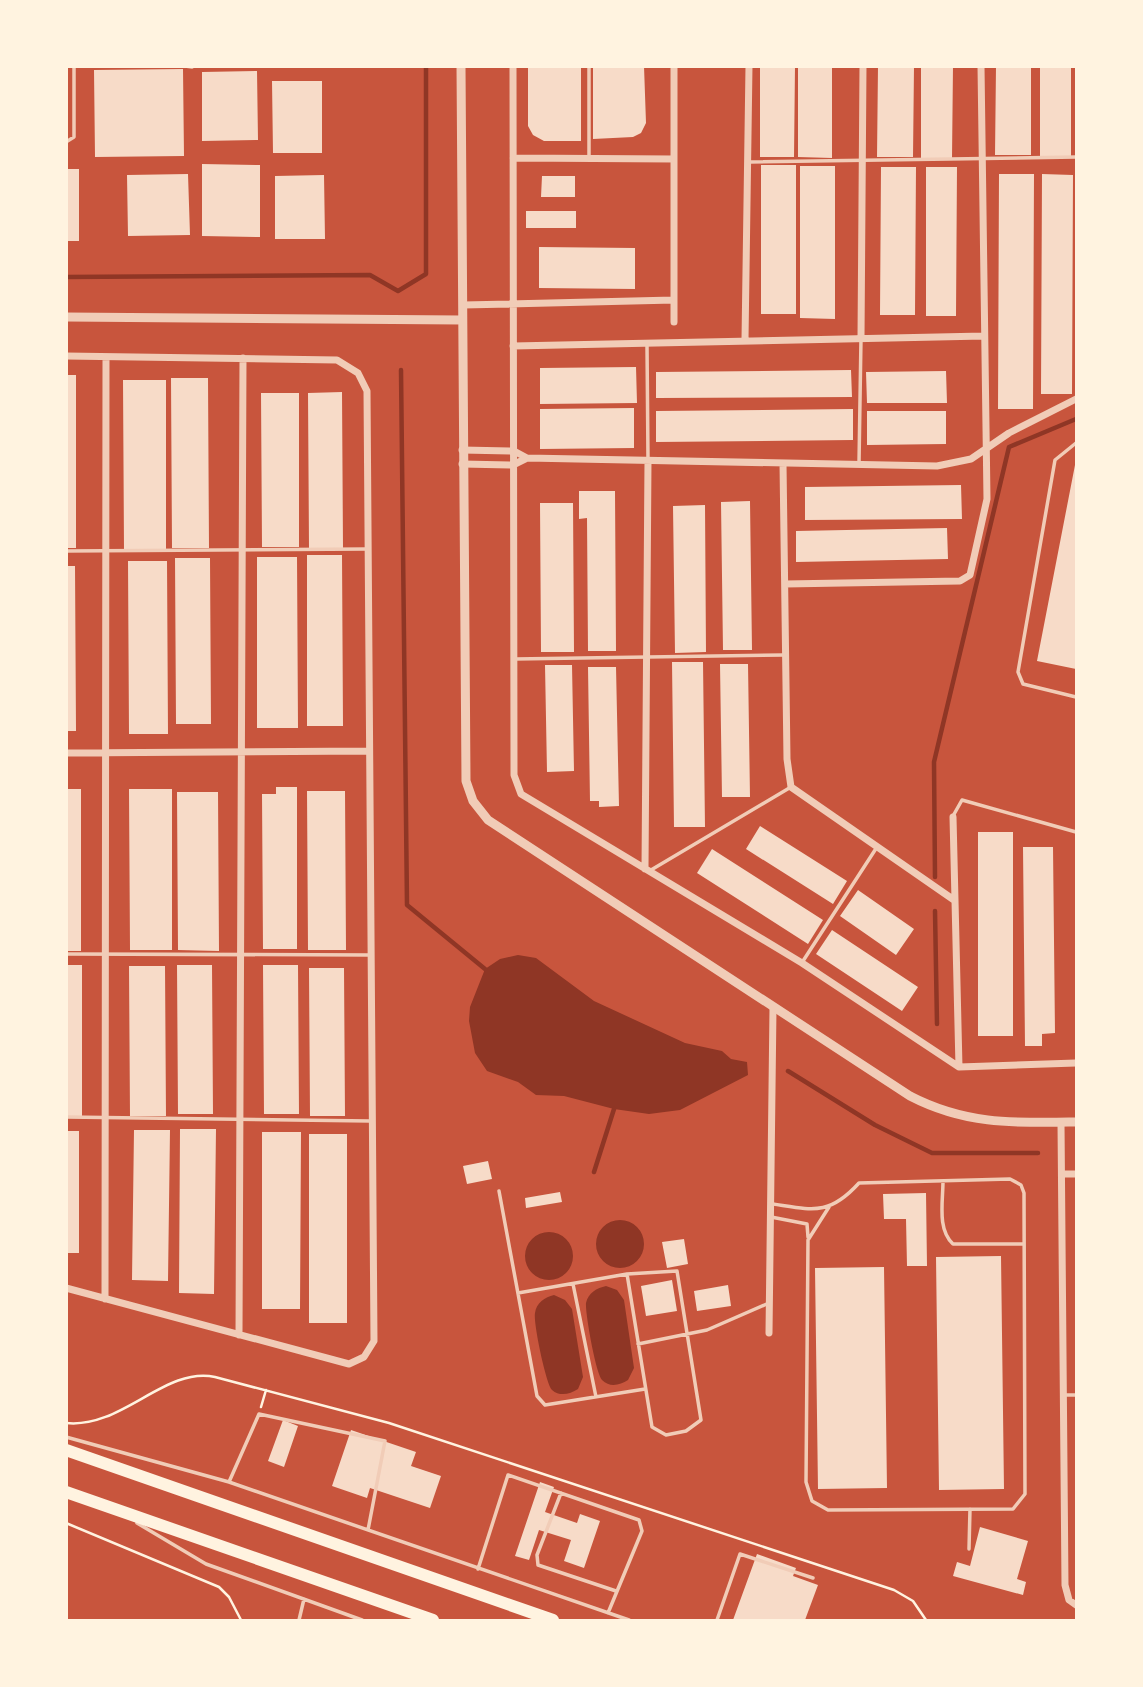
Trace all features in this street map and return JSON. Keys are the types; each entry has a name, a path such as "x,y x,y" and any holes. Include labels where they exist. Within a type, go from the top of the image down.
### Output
{"highway":[{"path":"66,1450 553,1620"},
{"path":"66,1492 433,1620"}],"street":[{"path":"461,66 466,780 473,801 488,820 910,1096 941,1112 976,1120 1076,1122"},
{"path":"513,66 514,775 522,794 802,963 959,1067 1076,1063"},
{"path":"674,66 674,323"},
{"path":"745,340 750,66"},
{"path":"861,338 863,66"},
{"path":"785,584 960,581 970,575 986,499 981,66"},
{"path":"513,158 674,159"},
{"path":"463,305 674,300"},
{"path":"66,317 462,320"},
{"path":"513,346 984,336"},
{"path":"66,356 337,360 358,373 367,391 374,1341 364,1357 349,1364 66,1288"},
{"path":"105,1299 106,356"},
{"path":"239,1335 243,358"},
{"path":"462,450 514,451 527,458 937,466 971,459 986,448 1076,400"},
{"path":"462,464 513,465 527,458"},
{"path":"647,870 648,461"},
{"path":"783,463 787,759 791,787 954,900"},
{"path":"66,752 369,751"},
{"path":"953,817 959,1067"},
{"path":"769,1332 773,1008"},
{"path":"1061,1123 1065,1585 1069,1600 1076,1605"},
{"path":"1062,1174 1076,1174"}],"lane":[{"path":"66,142 74,137 74,66"},
{"path":"185,66 192,67"},
{"path":"589,66 589,158"},
{"path":"748,162 1076,157"},
{"path":"859,465 861,338"},
{"path":"647,343 648,461"},
{"path":"1076,443 1055,460 1018,672 1023,684 1076,697"},
{"path":"66,551 367,549"},
{"path":"514,659 786,655"},
{"path":"647,870 791,787"},
{"path":"953,817 962,800 1076,831"},
{"path":"802,963 877,847"},
{"path":"66,954 370,955"},
{"path":"66,1117 373,1121"},
{"path":"771,1203 815,1210 829,1207 843,1201 859,1183 1010,1179 1021,1185 1024,1193 1025,1244 1025,1494 1013,1509 828,1510 812,1501 806,1482 807,1224 771,1217"},
{"path":"943,1181 945,1237 953,1244 1025,1244"},
{"path":"499,1191 537,1396 544,1405 645,1388"},
{"path":"808,1240 829,1207"},
{"path":"518,1293 627,1274 677,1271 701,1420 686,1431 666,1435 652,1427 627,1274"},
{"path":"573,1284 596,1396"},
{"path":"638,1344 688,1336 769,1303"},
{"path":"1063,1395 1076,1395"},
{"path":"229,1482 259,1414 384,1441 368,1530"},
{"path":"66,1437 229,1482 629,1620"},
{"path":"478,1569 508,1475 639,1520 642,1531 608,1613"},
{"path":"561,1493 537,1555 538,1565 616,1591"},
{"path":"112,1507 206,1564 362,1620"},
{"path":"969,1549 970,1509"},
{"path":"717,1620 740,1554 813,1578"},
{"path":"299,1620 304,1599"}],"path":[{"path":"259,1414 266,1391"},
{"path":"66,1523 219,1587 229,1597 241,1620"}],"shaded area":[{"path":"518,955 536,958 594,1001 685,1043 722,1051 731,1059 747,1062 748,1075 680,1110 649,1114 614,1109 564,1096 536,1095 518,1082 487,1071 475,1053 469,1021 470,1007 485,969 500,959"},
{"path":"620,1220 629,1221 637,1227 643,1235 643,1253 637,1261 629,1267 620,1268 611,1267 603,1261 597,1253 596,1244 597,1235 603,1227 611,1221"},
{"path":"549,1232 558,1233 566,1239 572,1247 572,1265 566,1273 558,1279 549,1280 540,1279 532,1273 526,1265 525,1256 526,1247 532,1239 540,1233"},
{"path":"606,1286 617,1290 624,1300 634,1368 628,1380 615,1385 605,1383 600,1375 591,1343 586,1309 587,1299 591,1294"},
{"path":"554,1295 565,1300 572,1309 583,1377 578,1389 565,1394 558,1394 549,1385 540,1353 535,1319 539,1303"}],"building":[{"path":"528,66 581,66 581,141 544,141 533,135 528,126"},
{"path":"593,66 644,66 646,123 641,133 633,137 593,139"},
{"path":"760,66 795,66 794,157 760,157"},
{"path":"798,66 832,66 832,158 798,157"},
{"path":"878,66 914,66 913,157 877,157"},
{"path":"921,66 953,66 952,158 921,158"},
{"path":"996,66 1031,66 1031,155 995,155"},
{"path":"1040,66 1071,66 1071,157 1040,157"},
{"path":"183,69 184,156 95,157 94,70"},
{"path":"257,71 258,140 202,141 202,72"},
{"path":"272,81 322,81 322,153 273,153"},
{"path":"202,164 260,165 260,237 202,236"},
{"path":"761,165 796,165 796,314 761,314"},
{"path":"800,166 835,166 835,319 800,318"},
{"path":"881,167 916,167 915,315 880,315"},
{"path":"926,167 957,167 956,316 926,316"},
{"path":"66,169 79,169 79,241 66,241"},
{"path":"188,174 190,235 128,236 127,175"},
{"path":"999,174 1034,174 1033,409 998,409"},
{"path":"1042,174 1073,175 1072,394 1041,394"},
{"path":"324,175 325,239 275,239 275,176"},
{"path":"542,176 575,176 575,197 541,197"},
{"path":"526,211 576,211 576,228 526,228"},
{"path":"539,247 635,248 635,289 539,288"},
{"path":"636,367 637,403 540,404 540,368"},
{"path":"851,370 852,397 656,398 656,372"},
{"path":"946,371 947,403 867,403 866,372"},
{"path":"66,375 76,375 76,548 66,548"},
{"path":"171,378 208,378 209,548 172,548"},
{"path":"123,380 166,380 166,549 124,549"},
{"path":"342,392 343,548 309,548 308,393"},
{"path":"261,393 299,393 299,547 262,547"},
{"path":"634,408 634,448 540,449 540,409"},
{"path":"853,409 853,440 656,442 656,411"},
{"path":"867,411 946,411 946,444 867,445"},
{"path":"1076,465 1076,669 1037,661"},
{"path":"961,485 962,519 805,520 805,487"},
{"path":"579,491 615,491 616,651 588,651 587,518 579,519"},
{"path":"750,501 752,650 723,650 721,502"},
{"path":"540,503 573,503 574,652 541,652"},
{"path":"705,505 706,652 675,653 673,506"},
{"path":"947,528 948,559 796,562 796,531"},
{"path":"307,555 342,555 343,726 307,726"},
{"path":"257,557 297,557 298,728 257,728"},
{"path":"175,558 210,558 211,724 176,724"},
{"path":"128,561 167,561 168,734 129,734"},
{"path":"66,566 75,566 76,731 66,731"},
{"path":"672,662 703,662 705,827 674,827"},
{"path":"720,664 748,664 750,797 722,797"},
{"path":"545,665 572,665 574,771 547,772"},
{"path":"588,667 616,667 619,806 599,807 599,801 590,801"},
{"path":"276,787 297,787 297,949 263,949 262,794 276,794"},
{"path":"66,789 81,789 81,951 66,951"},
{"path":"129,789 172,789 172,950 130,950"},
{"path":"307,791 345,791 346,950 308,950"},
{"path":"177,792 218,792 219,951 178,950"},
{"path":"760,826 847,881 833,904 746,849"},
{"path":"978,832 1013,832 1013,1036 978,1036"},
{"path":"1023,847 1053,847 1055,1033 1042,1034 1042,1046 1025,1046"},
{"path":"712,849 823,920 808,944 697,873"},
{"path":"858,890 914,929 896,955 840,916"},
{"path":"832,930 918,987 902,1011 816,954"},
{"path":"66,965 82,965 82,1116 66,1116"},
{"path":"177,965 212,965 213,1114 178,1114"},
{"path":"263,965 298,965 299,1114 264,1114"},
{"path":"129,966 165,966 166,1116 130,1116"},
{"path":"309,968 344,968 345,1116 310,1116"},
{"path":"180,1129 216,1129 214,1294 179,1293"},
{"path":"134,1130 170,1130 168,1281 132,1280"},
{"path":"66,1131 79,1131 79,1253 66,1253"},
{"path":"262,1132 301,1132 300,1309 262,1309"},
{"path":"309,1134 347,1134 347,1323 309,1323"},
{"path":"488,1161 492,1179 467,1184 463,1166"},
{"path":"560,1192 562,1202 526,1208 525,1198"},
{"path":"926,1193 927,1266 907,1266 906,1219 884,1219 883,1194"},
{"path":"684,1239 688,1264 667,1268 662,1242"},
{"path":"1001,1256 1004,1489 939,1490 936,1257"},
{"path":"884,1267 887,1488 818,1489 815,1268"},
{"path":"672,1280 677,1311 646,1316 641,1286"},
{"path":"728,1285 731,1306 697,1311 694,1291"},
{"path":"283,1420 298,1426 284,1467 268,1461"},
{"path":"351,1430 416,1452 411,1466 441,1476 430,1508 370,1488 367,1498 332,1486"},
{"path":"540,1482 554,1487 545,1512 577,1523 580,1514 600,1521 584,1568 564,1561 571,1540 539,1530 529,1560 515,1556"},
{"path":"980,1527 1028,1541 1017,1579 1026,1582 1023,1595 953,1576 957,1562 970,1566"},
{"path":"757,1554 796,1568 793,1576 818,1585 805,1620 733,1620"}],"waterway":[{"path":"66,277 370,275 398,291 426,274 426,66"},
{"path":"401,370 407,905 485,969"},
{"path":"935,877 934,762 1009,447 1076,419"},
{"path":"935,911 937,1024"},
{"path":"788,1071 875,1125 932,1153 1038,1153"},
{"path":"594,1172 614,1109"}]}
